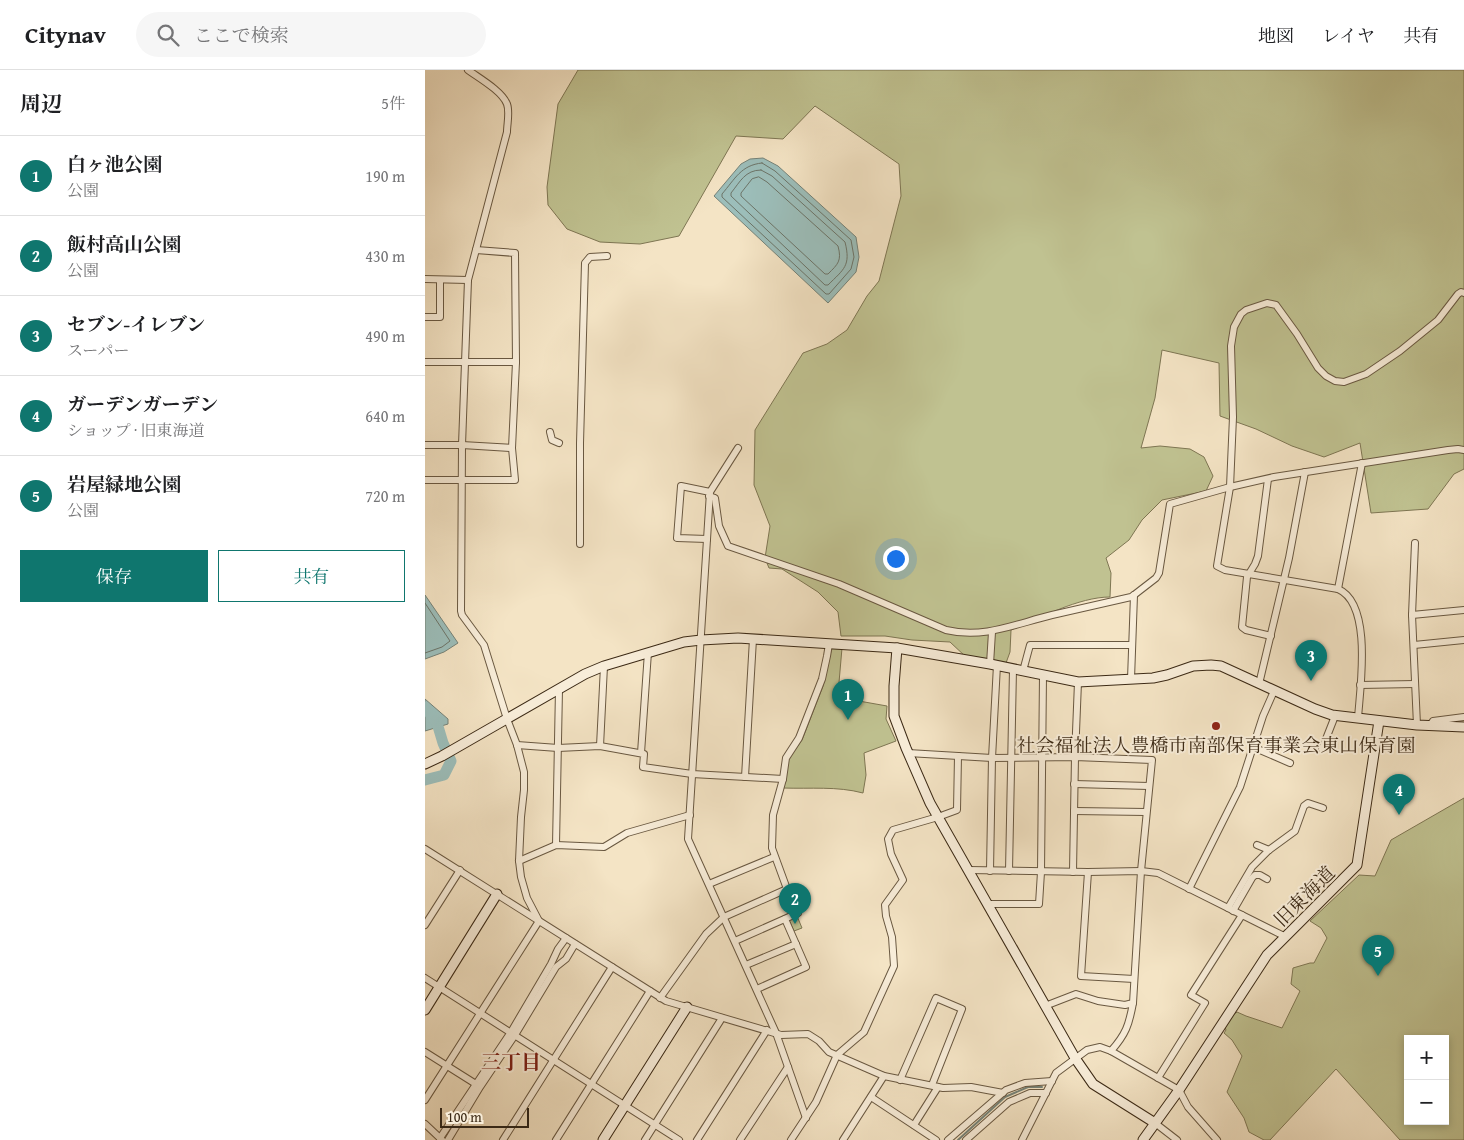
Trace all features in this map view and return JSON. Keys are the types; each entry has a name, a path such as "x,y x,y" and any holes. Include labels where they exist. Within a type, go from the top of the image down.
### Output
{"street":[{"path":"468,70 505,101 508,111 507,132 468,280 461,479 461,611 484,645 524,772 519,861 527,898 539,921"},
{"path":"425,480 515,480 512,448 516,362 515,253 476,250"},
{"path":"580,544 580,434 585,263 590,257 607,256"},
{"path":"425,279 468,280"},
{"path":"425,318 440,317 440,280"},
{"path":"1358,718 1360,624 1357,612 1346,594 1338,589 1225,570 1217,566 1230,487 1233,417 1231,346 1234,328 1241,314 1255,306 1267,303 1276,305 1318,368 1325,376 1343,382 1366,374 1400,351 1439,320 1458,294 1464,293"},
{"path":"425,362 516,362"},
{"path":"550,432 553,440 559,443"},
{"path":"425,445 512,448"},
{"path":"737,448 709,494 688,839 776,1033 806,1118"},
{"path":"707,539 677,538 681,486 709,494 715,498 719,526 729,546 839,584 946,630 977,634 992,632 1134,595 1156,578 1159,573 1170,504 1268,478 1448,450 1464,450"},
{"path":"1338,589 1362,463"},
{"path":"1259,684 1284,580 1305,472"},
{"path":"1268,478 1258,556 1247,577 1242,628 1271,636"},
{"path":"1415,543 1412,615 1417,725"},
{"path":"1131,679 1134,595"},
{"path":"1412,615 1464,610"},
{"path":"990,871 992,632"},
{"path":"425,764 585,674 604,666 684,642 737,638 897,648 993,664 1078,682 1153,678 1193,666 1221,666 1315,709 1335,716 1417,725 1464,727"},
{"path":"745,777 753,639"},
{"path":"1414,645 1464,640"},
{"path":"735,941 798,913 771,848 773,815 783,778 786,758 799,738 822,679 829,644"},
{"path":"1023,671 1030,645 1132,645"},
{"path":"897,648 894,716 908,753 930,803 1045,1006 1075,1058 1093,1084 1155,1123 1177,1140"},
{"path":"648,652 641,753 644,754 643,766 692,774 783,778"},
{"path":"600,746 604,666"},
{"path":"1009,871 1013,669"},
{"path":"987,904 1039,904 1043,676"},
{"path":"1073,872 1078,682"},
{"path":"1360,685 1415,684"},
{"path":"556,845 559,689"},
{"path":"1189,889 1240,787 1263,716 1274,691"},
{"path":"1323,749 1335,716"},
{"path":"1429,726 1433,721 1464,718"},
{"name":"旧東海道","path":"1143,1140 1179,1090 1267,955 1357,865 1379,721"},
{"path":"517,745 558,748 600,746 641,753"},
{"path":"1253,747 1291,763"},
{"path":"908,753 992,758 1075,757 1152,760 1141,871 1133,1003 1129,1024 1121,1040 1111,1050"},
{"path":"791,1140 816,1102 837,1055 863,1032 894,966 892,938 885,905 903,880 891,854 888,839 893,830 957,810 958,756"},
{"path":"1074,784 1149,786"},
{"path":"1231,910 1252,867 1269,850 1295,831 1304,806 1308,803 1323,808"},
{"path":"1074,811 1147,812"},
{"path":"519,861 556,845 604,847 627,833 689,815"},
{"path":"1257,845 1269,850"},
{"path":"425,849 666,1001 781,1035 808,1034 819,1041 829,1052 884,1076 935,1086 971,1087 1003,1092"},
{"path":"709,884 774,856"},
{"path":"425,925 460,870"},
{"path":"968,870 1041,872 1141,871 1158,873 1286,937"},
{"path":"1089,872 1081,976 1134,980"},
{"path":"1231,910 1255,875 1267,879"},
{"path":"660,998 707,934 723,917 787,889"},
{"path":"425,1010 497,894"},
{"path":"1158,1078 1205,1003 1191,996 1241,915"},
{"path":"757,990 807,967 785,919"},
{"path":"425,1100 539,921"},
{"path":"513,1034 565,938"},
{"path":"425,1124 441,1139 479,1086 556,968 566,959 575,944"},
{"path":"746,965 796,944"},
{"path":"503,1140 612,967"},
{"path":"425,978 679,1140"},
{"path":"556,1140 650,991"},
{"path":"1045,1006 1076,994 1098,1001 1125,1005 1133,1003"},
{"path":"900,1080 936,998 963,1009 935,1086 914,1124"},
{"path":"603,1140 687,1008"},
{"path":"645,1140 722,1018"},
{"path":"697,1140 767,1030"},
{"path":"1022,1140 1056,1073 1087,1050 1100,1047 1111,1050 1179,1090 1188,1107 1217,1140"},
{"path":"425,1052 479,1086"},
{"path":"740,1140 788,1067"},
{"path":"853,1140 844,1138 884,1076"},
{"path":"948,1140 1003,1092 1025,1083 1052,1081"},
{"path":"448,1140 479,1086"},
{"path":"966,1140 1009,1102 1030,1094 1046,1093"},
{"path":"871,1096 936,1140"}],"green space":[{"path":"578,70 1464,70 1464,469 1454,474 1428,509 1371,513 1360,443 1324,457 1292,446 1256,429 1220,416 1219,363 1162,350 1155,398 1141,448 1160,446 1190,449 1204,457 1213,476 1206,491 1162,500 1142,520 1129,540 1106,558 1111,573 1110,597 1086,600 1073,604 1011,630 1010,652 1006,663 966,657 950,642 912,640 885,636 841,636 838,612 818,592 782,569 769,568 765,558 770,526 754,485 755,430 803,353 827,344 847,330 867,296 879,281 901,196 899,164 815,106 783,139 736,136 679,236 640,244 600,242 567,229 548,205 547,187 558,104"},
{"path":"832,647 842,648 838,694 842,698 887,706 886,719 896,741 864,753 866,775 863,793 833,789 783,788 789,758 802,740 823,686"},
{"path":"1044,740 1052,740 1052,756 1044,757"},
{"path":"1464,798 1464,1140 1400,1140 1336,1069 1270,1140 1264,1140 1249,1132 1244,1118 1227,1092 1242,1056 1232,1040 1224,1033 1225,1027 1234,1013 1237,1012 1282,1028 1300,991 1291,984 1293,968 1314,963 1327,938 1321,928 1310,921 1359,875 1375,876 1391,840"},
{"path":"797,916 802,928 794,931 789,920"}],"water":[{"path":"763,158 778,166 856,237 859,257 856,272 828,303 714,196 741,164 750,159"},
{"path":"425,595 458,643 444,652 425,659"},
{"path":"425,699 448,719 448,724 425,731"}],"waterway":[{"path":"425,707 437,723 451,761 444,775 425,780"},
{"path":"958,1140 1005,1097 1028,1087 1042,1087"}],"place":[{"name":"セブン-イレブン","path":"1311,681"},
{"name":"白ヶ池公園","path":"848,720"},
{"name":"社会福祉法人豊橋市南部保育事業会東山保育園","path":"1216,726"},
{"name":"ガーデンガーデン","path":"1399,815"},
{"name":"飯村高山公園","path":"795,924"},
{"name":"岩屋緑地公園","path":"1378,976"}],"district":[{"name":"三丁目","path":"511,1061"}]}
